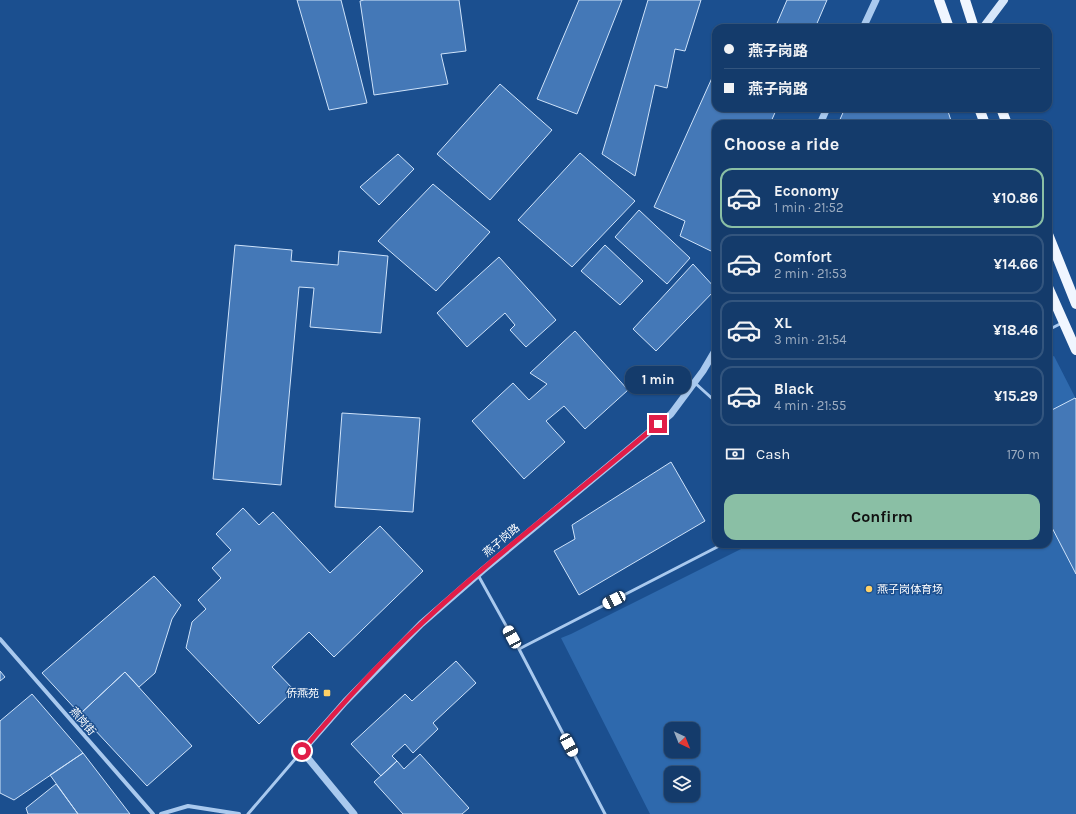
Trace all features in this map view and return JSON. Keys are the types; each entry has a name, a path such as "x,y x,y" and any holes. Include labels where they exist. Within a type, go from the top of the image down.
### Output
{"main road":[{"path":"939,0 948,24"},
{"path":"965,0 973,24"},
{"path":"986,24 1004,0"},
{"path":"1052,244 1076,304"},
{"path":"1052,296 1076,350"}],"street":[{"path":"865,24 876,0"},
{"name":"燕子岗路","path":"302,751 344,702 421,624 477,574 671,414 695,383 712,355"},
{"name":"燕岗街","path":"0,639 153,814"},
{"path":"302,751 354,814"},
{"path":"161,814 188,806 239,814"}],"lane":[{"path":"1052,328 1063,322"},
{"path":"695,383 712,398"},
{"path":"519,649 715,548"},
{"path":"477,574 519,649 605,814"},
{"path":"248,814 302,751"}],"shaded area":[{"name":"燕子岗体育场","path":"1054,356 1076,399 1076,814 650,814 561,638 743,548 1052,548 1052,357"}],"building":[{"path":"297,0 341,0 367,103 329,110"},
{"path":"459,0 466,51 441,54 448,84 374,95 360,1"},
{"path":"579,0 622,0 577,114 537,99"},
{"path":"648,0 701,0 685,51 675,49 667,88 655,85 635,176 602,154"},
{"path":"787,0 827,0 817,24 777,24"},
{"path":"712,78 712,112 775,112 772,120 712,120 711,251 680,236 685,221 654,207"},
{"path":"500,84 552,130 490,200 437,154"},
{"path":"843,112 948,112 951,120 840,120"},
{"path":"580,153 635,201 572,267 518,220"},
{"path":"398,154 414,169 379,205 360,187"},
{"path":"433,184 490,232 436,291 378,241"},
{"path":"639,210 690,258 667,284 615,237"},
{"path":"235,245 292,250 291,261 338,265 339,251 388,256 381,333 310,327 314,288 299,287 281,485 213,479"},
{"path":"605,245 643,281 620,305 581,271"},
{"path":"499,257 556,320 526,347 510,330 515,325 505,313 467,347 437,313"},
{"path":"693,264 712,285 712,293 656,351 633,329"},
{"path":"575,331 628,390 585,429 564,406 546,421 565,442 524,479 472,421 513,383 529,400 547,384 530,373"},
{"path":"1075,398 1076,399 1076,574 1052,528 1052,410"},
{"path":"342,413 420,418 413,512 335,507"},
{"path":"671,462 705,521 579,595 554,551 575,539 572,525"},
{"path":"243,508 259,525 273,512 330,573 380,526 423,571 334,657 309,632 272,667 294,690 259,724 186,648 192,622 206,609 198,600 221,578 212,568 231,550 216,534"},
{"path":"154,576 181,605 172,619 155,673 139,687 125,672 80,714 42,673"},
{"path":"456,661 476,683 433,723 438,729 413,753 405,744 392,756 397,761 381,776 351,744 405,694 412,701"},
{"path":"0,671 5,677 0,681"},
{"path":"125,672 192,746 147,786 80,714"},
{"path":"32,694 83,753 14,800 0,793 0,721"},
{"path":"83,753 130,814 78,814 50,775"},
{"path":"420,754 469,808 462,814 403,814 374,782 397,761 404,769"},
{"path":"56,784 78,814 28,814 26,808"}],"place":[{"name":"燕子岗体育场","path":"869,589"},
{"name":"侨燕苑","path":"327,693"}],"route":[{"path":"302,751 374,670 452,595 658,424"}]}
